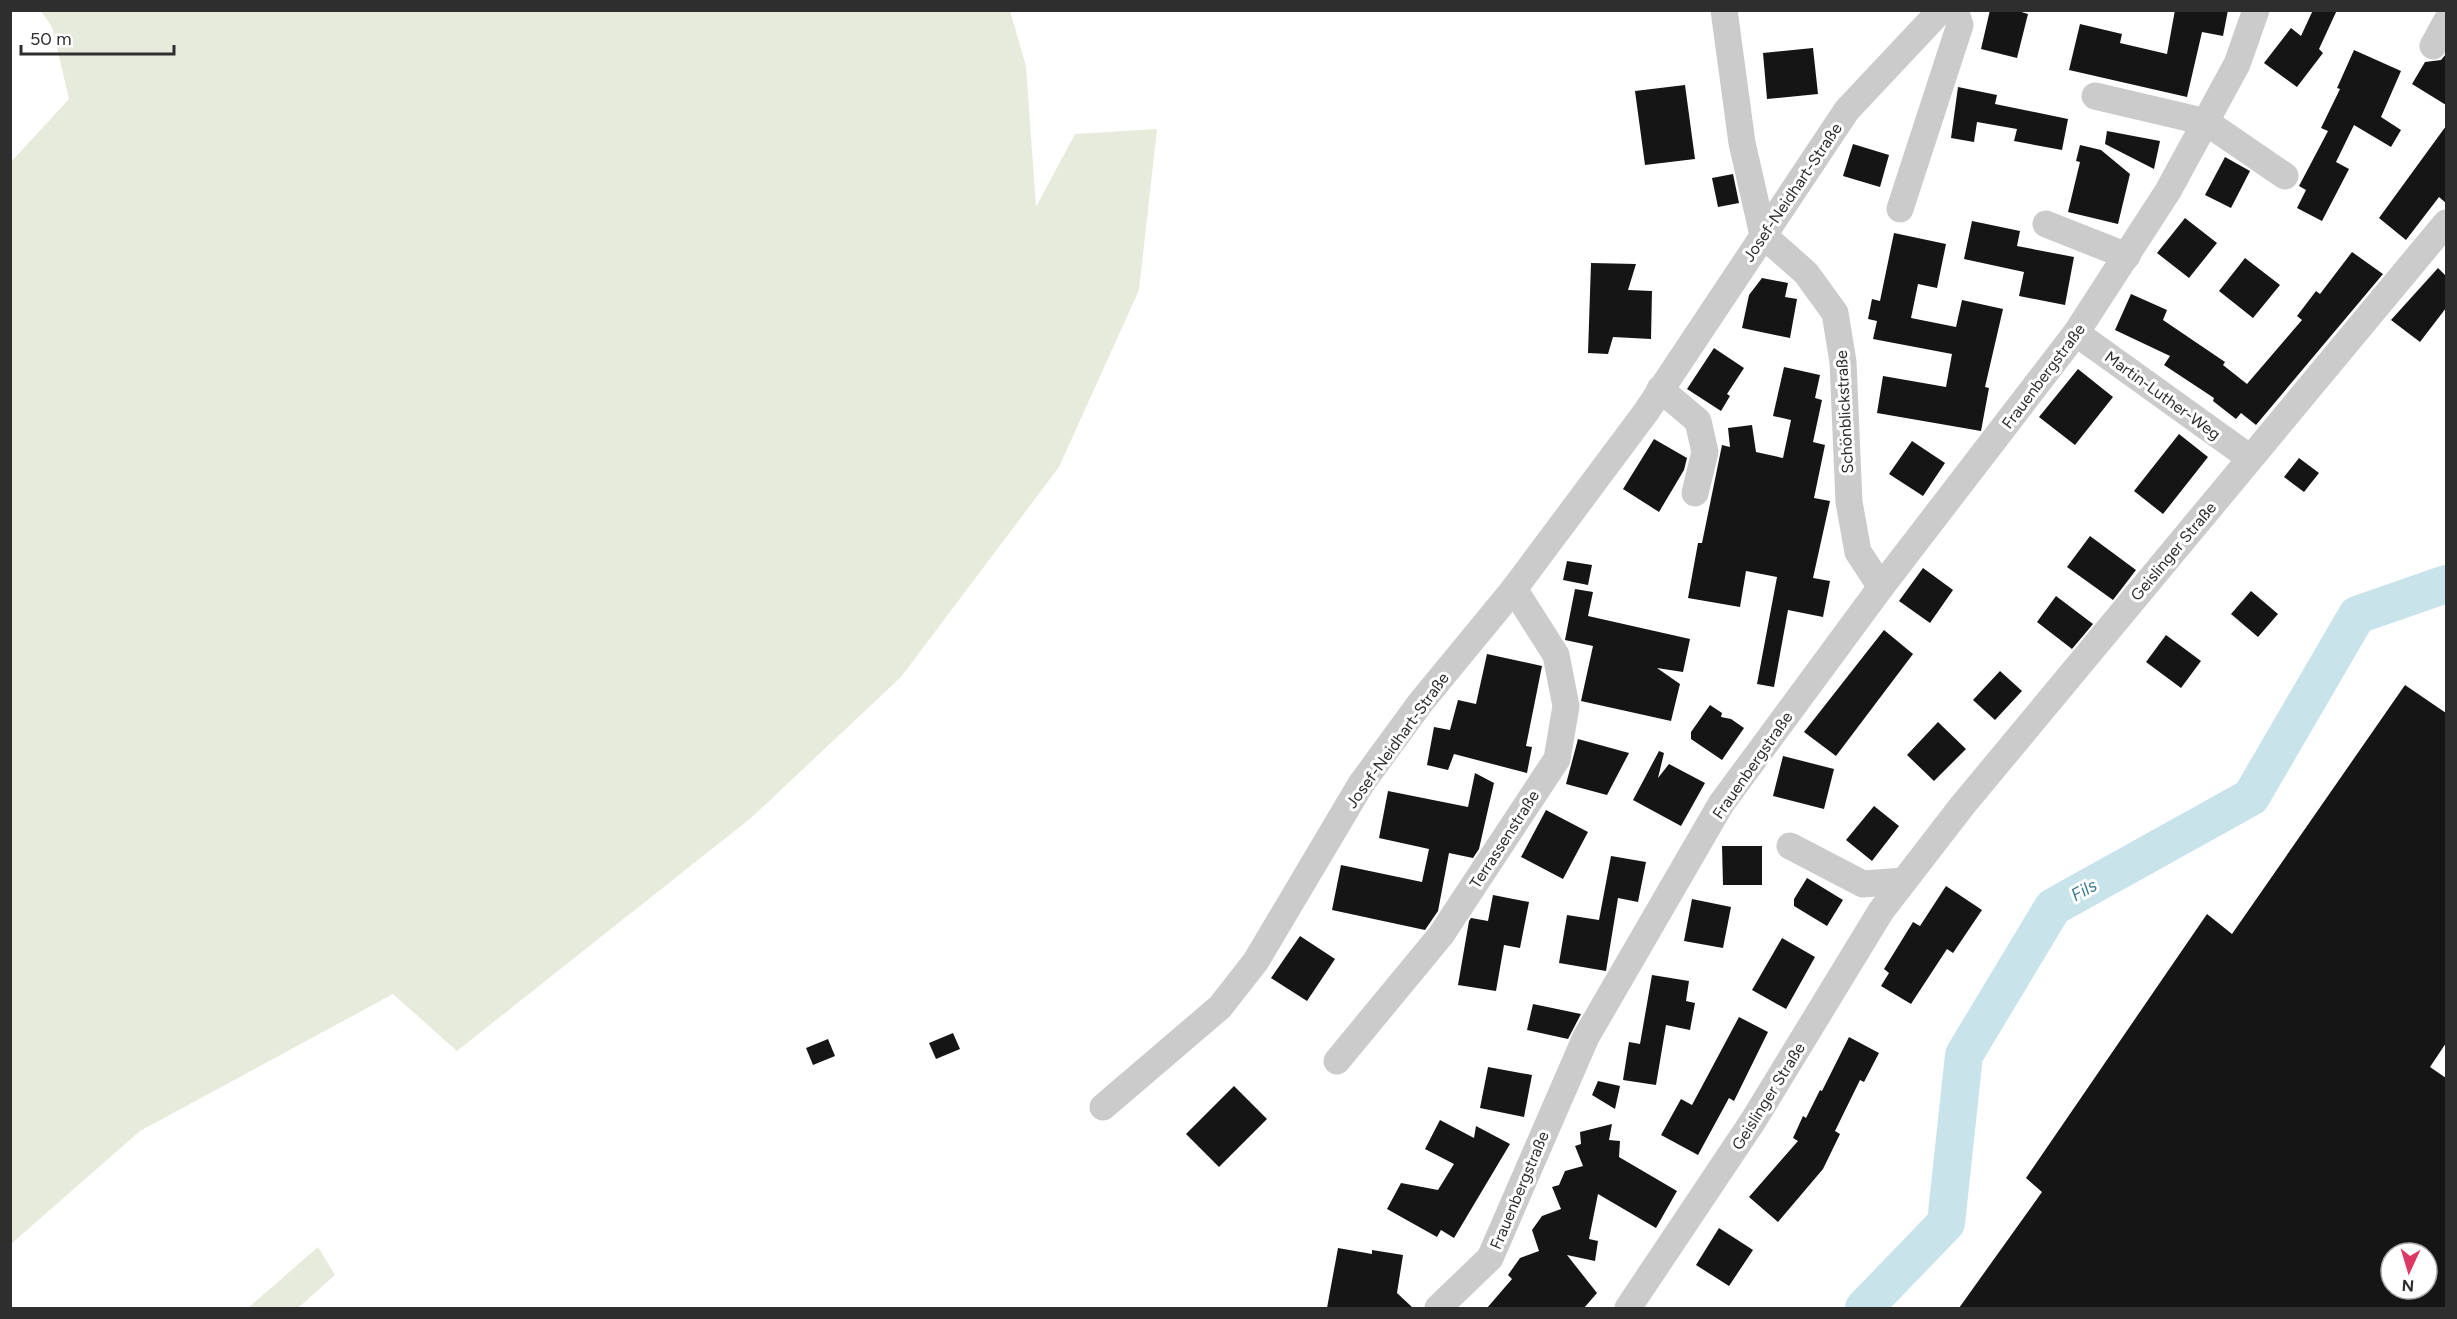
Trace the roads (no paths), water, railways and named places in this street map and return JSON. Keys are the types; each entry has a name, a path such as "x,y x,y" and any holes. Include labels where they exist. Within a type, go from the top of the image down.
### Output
{"street":[{"path":"1724,10 1742,143 1762,235"},
{"name":"Josef-Neidhart-Straße","path":"1103,1107 1220,1007 1256,961 1361,784 1421,702 1514,589 1660,389 1847,110 1941,10"},
{"path":"1900,209 1960,25 1955,10"},
{"name":"Frauenbergstraße","path":"1438,1308 1490,1258 1586,1037 1721,804 1881,587 2076,333 2168,191 2237,64 2256,10"},
{"path":"2433,46 2446,22"},
{"path":"2095,96 2206,122 2284,176"},
{"name":"Geislinger Straße","path":"1628,1308 1753,1121 1881,912 1904,881 1962,806 2250,458 2309,392 2446,223"},
{"path":"2046,224 2127,256"},
{"name":"Schönblickstraße","path":"1762,235 1806,273 1835,313 1843,362 1849,502 1858,552 1881,587"},
{"name":"Martin-Luther-Weg","path":"2076,333 2250,458"},
{"path":"1660,389 1698,421 1705,452 1695,494"},
{"name":"Terrassenstraße","path":"1337,1061 1441,935 1557,759 1566,706 1556,655 1514,589"},
{"path":"1790,846 1863,884 1904,881"}],"waterway":[{"name":"Fils","path":"1864,1308 1946,1223 1964,1055 2053,907 2251,797 2357,615 2446,584"}]}
